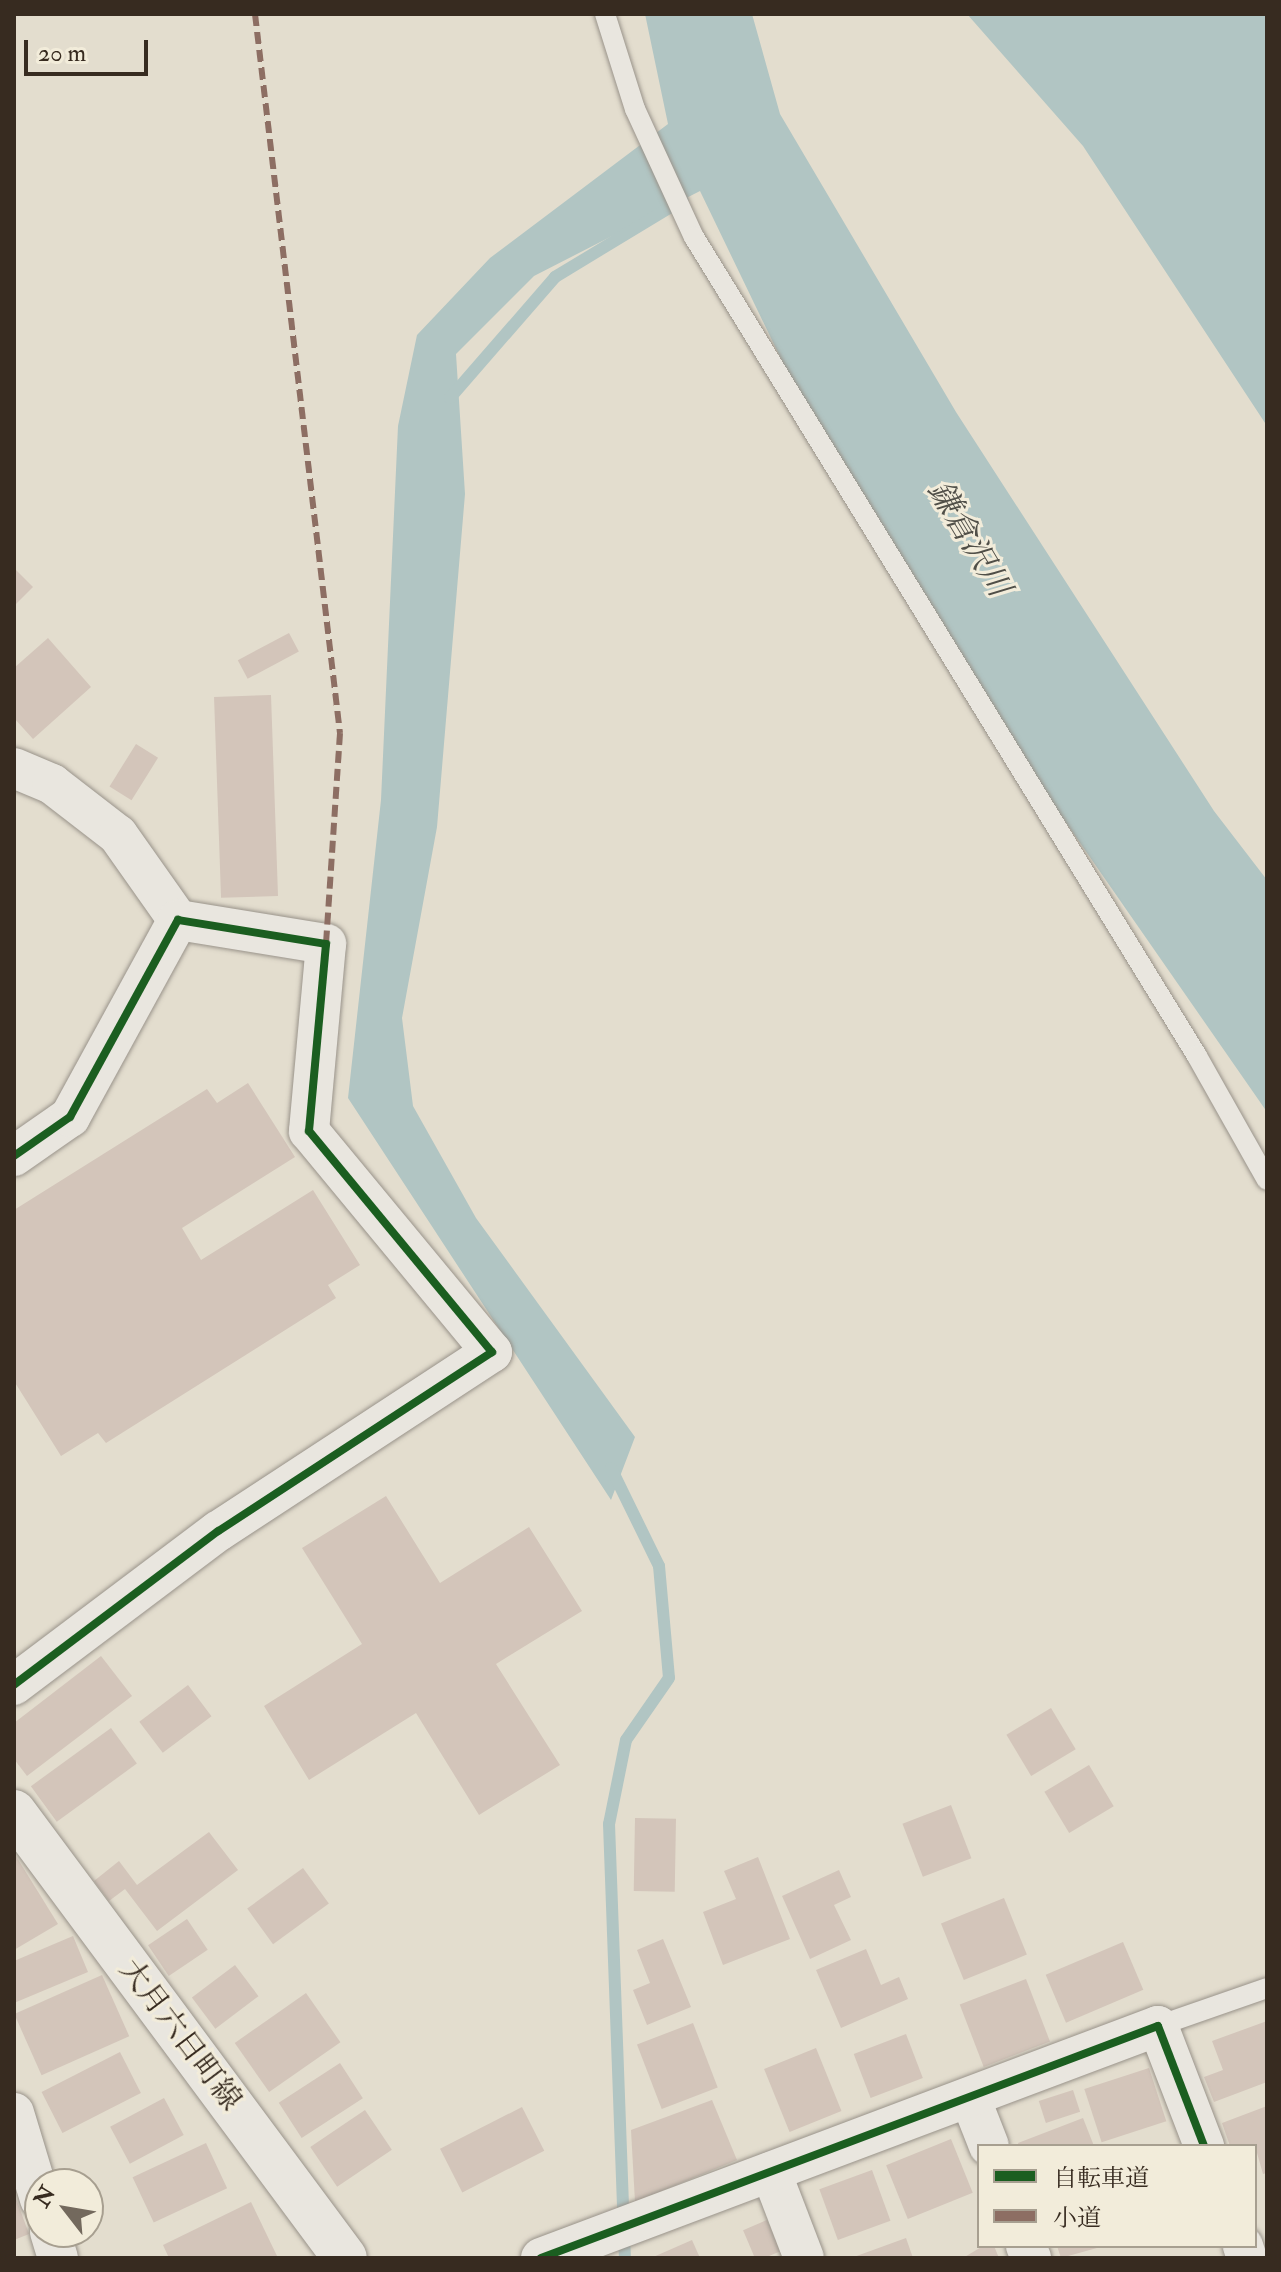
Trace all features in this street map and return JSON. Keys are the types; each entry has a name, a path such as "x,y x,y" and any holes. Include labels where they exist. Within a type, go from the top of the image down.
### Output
{"main road":[{"name":"大月六日町線","path":"14,1812 345,2258"}],"street":[{"path":"14,768 52,784 118,835 178,920 326,944 309,1131 492,1352 218,1531 14,1685"},
{"path":"14,1156 70,1117 178,920"},
{"path":"541,2258 971,2100 1158,2026 1203,2144"},
{"path":"971,2100 988,2144"},
{"path":"14,2113 31,2168"},
{"path":"771,2172 804,2258"}],"lane":[{"path":"605,14 635,109 690,227 1197,1056 1267,1180"},
{"path":"1158,2026 1267,1988"}],"water":[{"name":"鎌倉沢川","path":"645,14 752,14 780,114 956,412 1214,811 1267,880 1267,1112 866,535 700,191 534,276 456,354 465,494 437,827 402,1018 413,1106 476,1218 635,1437 611,1500 348,1098 381,800 398,426 417,335 490,258 668,124"},
{"path":"967,14 1267,14 1267,426 1083,146"}],"building":[{"path":"14,568 33,587 14,606"},
{"path":"289,633 299,652 248,679 238,660"},
{"path":"48,638 91,687 33,739 14,718 14,668"},
{"path":"271,695 278,896 221,898 214,697"},
{"path":"136,744 158,758 132,800 110,786"},
{"path":"248,1083 295,1157 182,1228 201,1260 313,1190 360,1265 328,1285 336,1298 106,1443 98,1433 61,1456 14,1381 14,1210 207,1089 217,1103"},
{"path":"386,1496 440,1583 529,1527 582,1611 496,1664 560,1765 479,1815 416,1713 309,1780 264,1706 362,1644 302,1548"},
{"path":"101,1656 132,1696 27,1776 14,1759 14,1723"},
{"path":"188,1685 211,1716 163,1753 139,1722"},
{"path":"1051,1708 1076,1749 1031,1776 1006,1735"},
{"path":"111,1728 137,1764 57,1822 31,1786"},
{"path":"1089,1765 1114,1806 1069,1833 1044,1792"},
{"path":"951,1805 971,1858 923,1877 902,1824"},
{"path":"635,1818 676,1819 675,1892 634,1891"},
{"path":"209,1832 238,1870 157,1931 125,1889 109,1901 94,1881 119,1861 137,1885"},
{"path":"14,1853 58,1924 14,1950"},
{"path":"758,1857 790,1939 723,1965 703,1912 736,1899 724,1871"},
{"path":"303,1868 329,1904 273,1944 247,1909"},
{"path":"839,1870 851,1897 834,1905 851,1940 810,1959 782,1896"},
{"path":"1004,1898 1027,1955 964,1980 941,1923"},
{"path":"187,1919 208,1950 169,1976 148,1945"},
{"path":"73,1936 88,1972 14,2003 14,1961"},
{"path":"663,1939 691,2007 647,2025 633,1990 650,1983 637,1950"},
{"path":"1123,1942 1143,1990 1066,2023 1046,1975"},
{"path":"866,1949 881,1985 899,1977 908,1999 841,2028 816,1970"},
{"path":"235,1965 258,1996 215,2029 192,1997"},
{"path":"102,1975 129,2036 42,2075 14,2014"},
{"path":"1026,1979 1050,2042 984,2067 960,2004"},
{"path":"306,1993 340,2042 269,2092 235,2043"},
{"path":"1267,2021 1267,2082 1214,2102 1204,2077 1223,2070 1212,2041"},
{"path":"693,2023 718,2087 662,2109 637,2045"},
{"path":"906,2034 923,2078 871,2098 854,2054"},
{"path":"816,2048 841,2111 790,2132 764,2069"},
{"path":"120,2052 141,2093 62,2133 42,2092"},
{"path":"340,2063 363,2098 302,2138 279,2103"},
{"path":"1149,2068 1166,2121 1102,2142 1084,2089"},
{"path":"1073,2090 1080,2112 1046,2123 1039,2101"},
{"path":"164,2098 184,2135 130,2164 110,2127"},
{"path":"712,2100 737,2160 635,2202 631,2130"},
{"path":"1267,2106 1267,2173 1263,2174 1257,2144 1229,2144 1222,2123"},
{"path":"522,2107 544,2151 462,2192 440,2149"},
{"path":"365,2110 392,2150 337,2187 310,2147"},
{"path":"1083,2118 1093,2144 1018,2144"},
{"path":"951,2139 973,2193 908,2219 886,2165"},
{"path":"206,2143 227,2188 154,2223 133,2177"},
{"path":"872,2170 890,2221 838,2240 819,2189"},
{"path":"14,2193 24,2220 24,2236 14,2240"},
{"path":"251,2202 278,2258 169,2258 163,2245"},
{"path":"767,2220 780,2251 764,2258 755,2258 743,2230"},
{"path":"906,2238 913,2258 851,2258"},
{"path":"692,2240 700,2258 651,2258"},
{"path":"980,2248 995,2248 999,2258 963,2258"},
{"path":"1058,2248 1097,2248 1061,2258"}],"waterway":[{"path":"450,398 555,277 682,200"},
{"path":"611,1468 659,1566 669,1678 626,1740 609,1824 625,2258"}],"marked path":[{"path":"255,14 340,733 326,944"}],"cycle path":[{"path":"14,1156 70,1117 178,920 326,944 309,1131 492,1352 218,1531 14,1685"},
{"path":"541,2258 1158,2026 1203,2144"}]}
